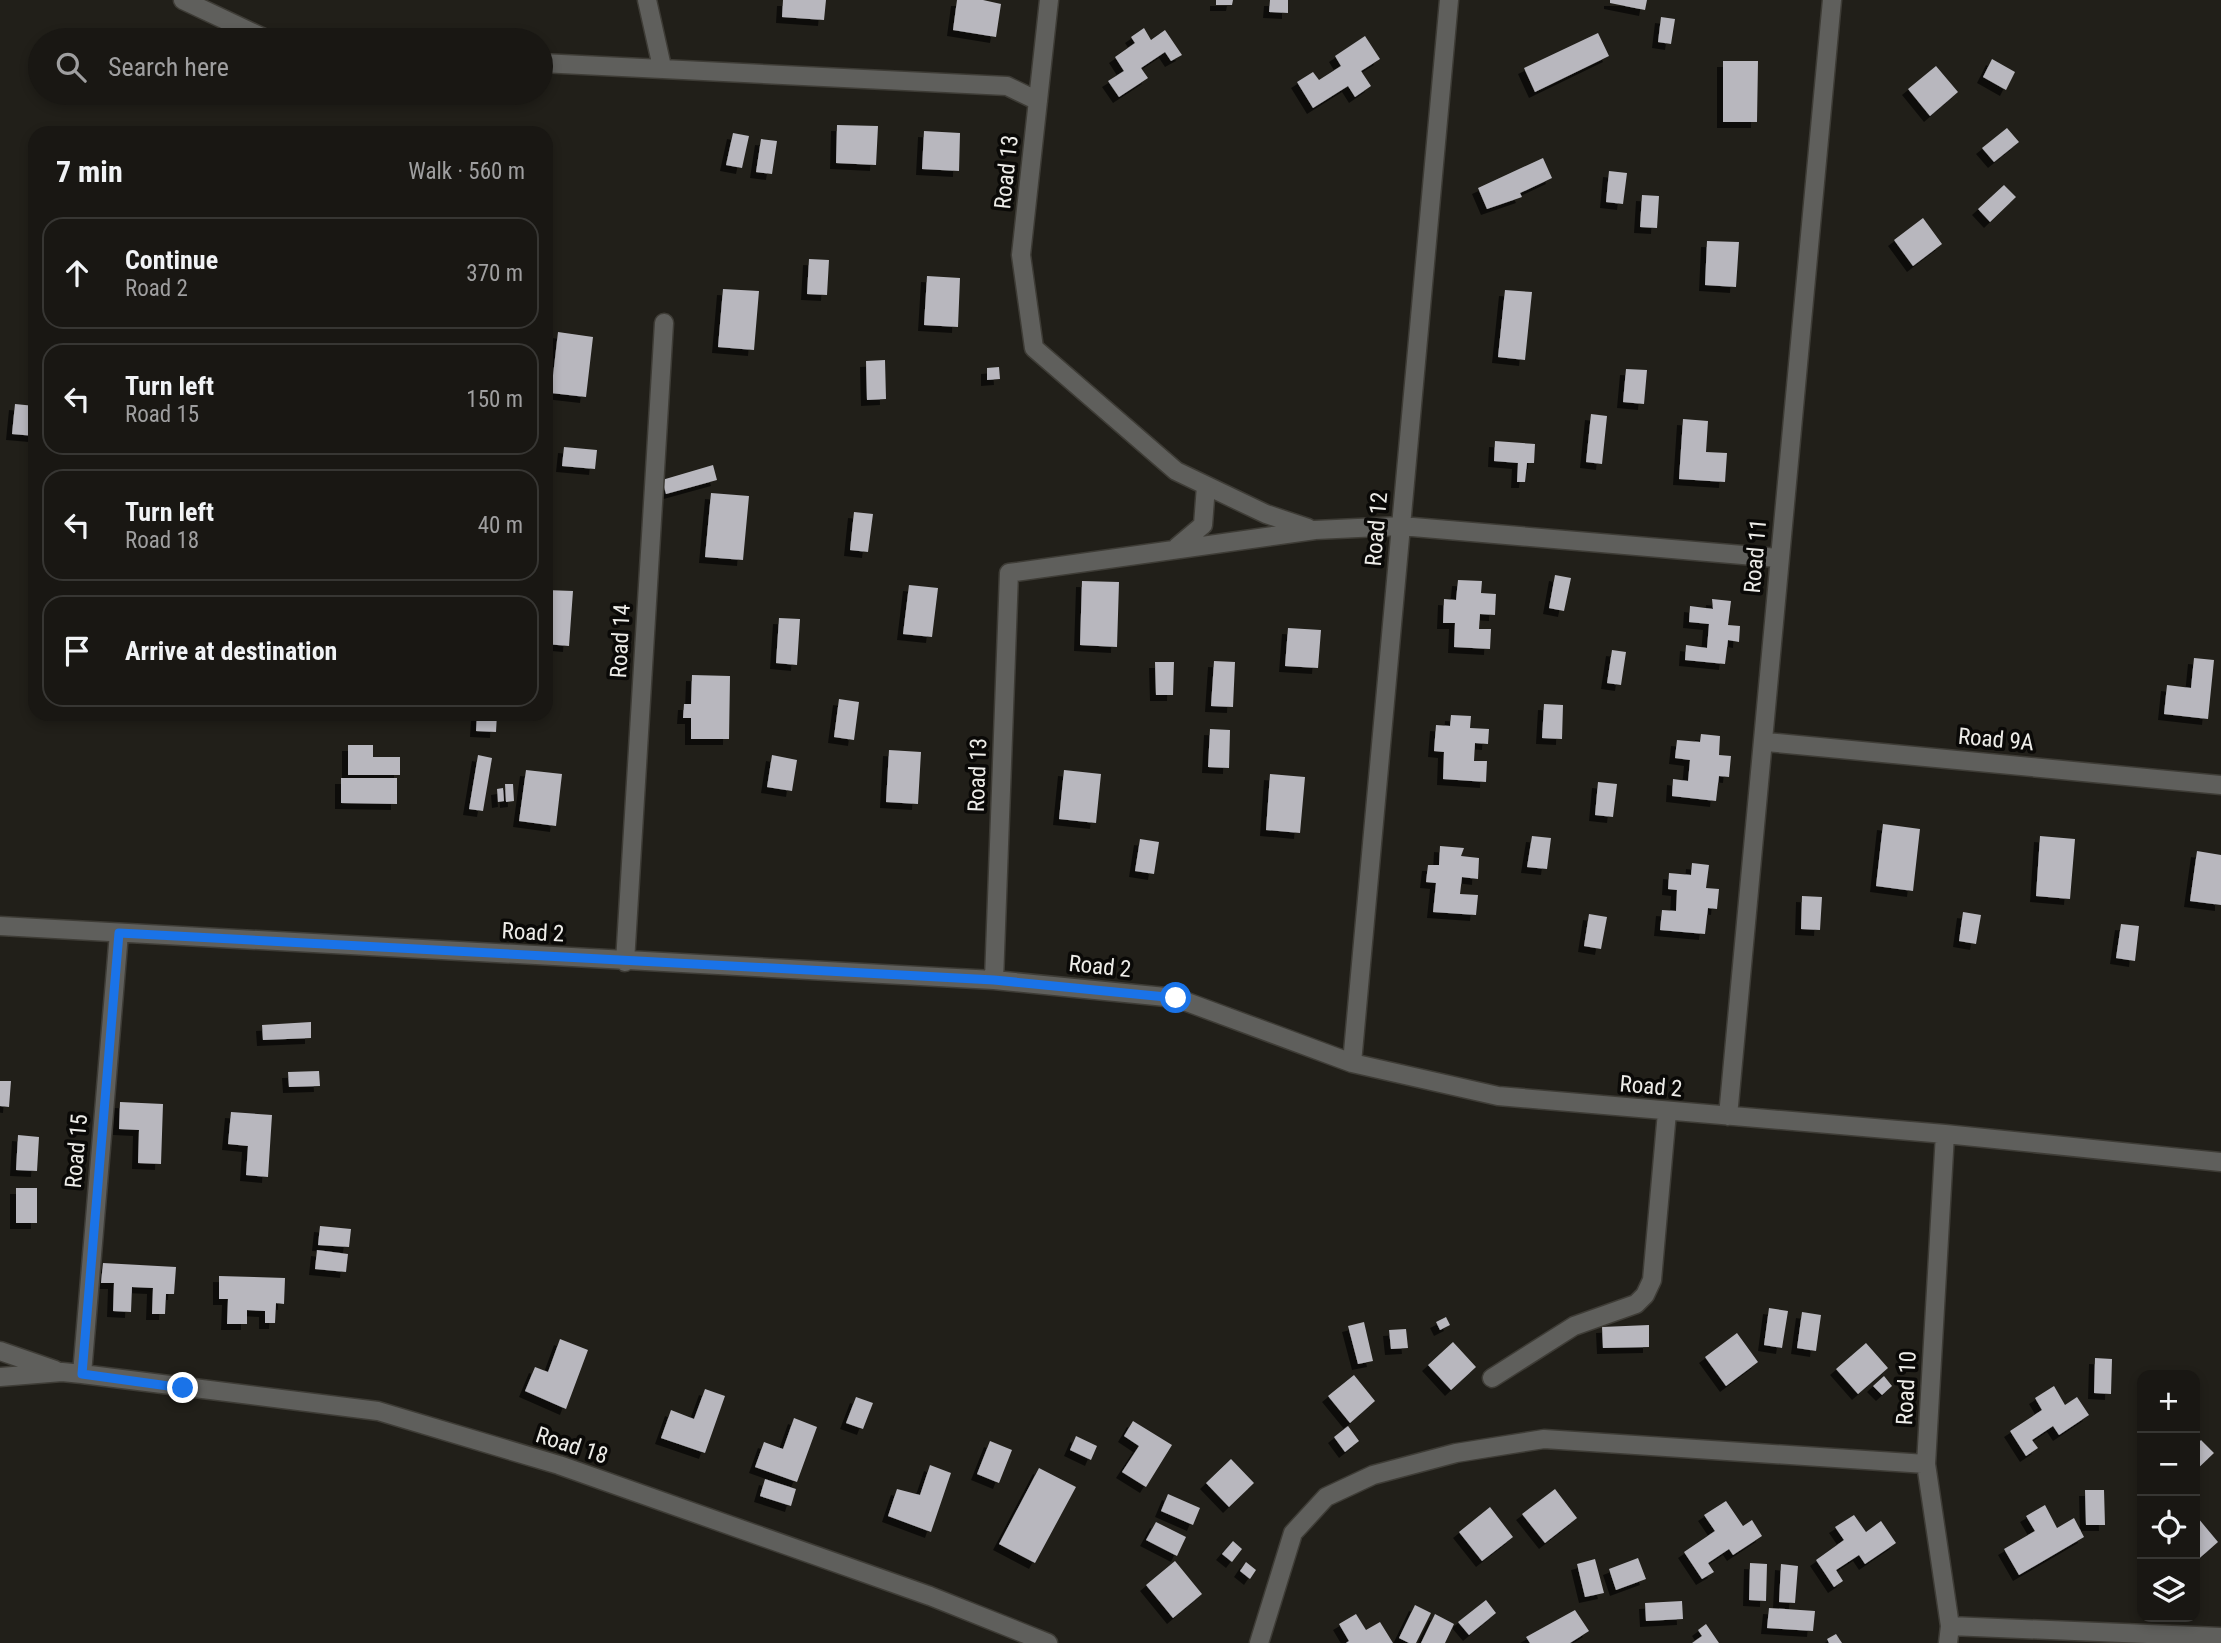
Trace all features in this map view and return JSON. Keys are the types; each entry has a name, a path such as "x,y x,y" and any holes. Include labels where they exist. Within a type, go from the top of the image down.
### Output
{"street":[{"path":"183,0 242,28"},
{"path":"647,0 662,67"},
{"name":"Road 13","path":"1049,0 1021,256 1034,348 1177,471 1206,486"},
{"name":"Road 12","path":"1352,1063 1450,0"},
{"name":"Road 11","path":"1728,1116 1766,742 1778,558 1832,0"},
{"path":"553,63 1007,86 1038,101"},
{"name":"Road 14","path":"625,962 664,323"},
{"path":"1177,547 1203,525 1206,486 1266,514 1315,530"},
{"path":"1177,547 1315,530 1401,526 1778,558"},
{"name":"Road 13","path":"994,980 1009,573 1177,547"},
{"name":"Road 9A","path":"1766,742 2221,785"},
{"name":"Road 2","path":"0,926 994,980 1176,998 1352,1063 1498,1096 1945,1134 2221,1162"},
{"name":"Road 15","path":"82,1374 119,933"},
{"path":"1492,1378 1574,1326 1636,1304 1645,1295 1652,1280 1667,1112"},
{"name":"Road 10","path":"1945,1134 1926,1464 1949,1635"},
{"name":"Road 18","path":"0,1351 62,1372"},
{"name":"Road 18","path":"0,1377 62,1372 378,1411 559,1465 930,1596 1048,1643"},
{"path":"1259,1643 1293,1532 1326,1497 1373,1475 1456,1453 1544,1439 1926,1464"},
{"path":"1949,1635 2221,1637"}],"building":[{"path":"783,0 826,0 824,20 782,17"},
{"path":"957,0 983,0 1001,4 996,37 953,30"},
{"path":"1216,0 1233,0 1232,5 1216,5"},
{"path":"1270,0 1288,0 1288,13 1269,12"},
{"path":"1610,0 1647,0 1645,10 1610,3"},
{"path":"1661,17 1675,19 1671,44 1658,42"},
{"path":"1144,28 1151,40 1165,30 1182,55 1171,61 1165,52 1141,68 1148,78 1119,97 1108,81 1124,71 1115,57 1135,43 1131,37"},
{"path":"1598,33 1609,56 1535,92 1524,68"},
{"path":"1365,36 1380,59 1361,71 1371,86 1355,97 1348,86 1313,108 1297,82 1313,72 1319,80 1341,66 1335,56"},
{"path":"1992,59 2015,72 2006,90 1983,77"},
{"path":"1723,61 1758,61 1757,122 1723,122"},
{"path":"1936,66 1958,92 1930,116 1908,89"},
{"path":"837,125 878,126 876,165 836,163"},
{"path":"2007,128 2019,142 1994,162 1982,148"},
{"path":"924,131 960,133 959,171 922,169"},
{"path":"733,133 749,136 742,168 726,165"},
{"path":"761,139 777,141 772,174 756,172"},
{"path":"1543,158 1552,178 1520,193 1522,197 1487,209 1478,188"},
{"path":"1609,171 1627,173 1623,204 1606,202"},
{"path":"2004,185 2016,197 1990,222 1978,209"},
{"path":"1642,195 1659,196 1657,228 1640,227"},
{"path":"1923,218 1942,244 1913,266 1894,240"},
{"path":"1707,241 1739,242 1736,287 1705,285"},
{"path":"809,259 829,260 827,295 807,294"},
{"path":"927,276 960,278 958,327 924,325"},
{"path":"723,289 759,291 754,350 718,347"},
{"path":"1505,290 1532,292 1525,360 1498,357"},
{"path":"558,332 593,337 586,397 553,393"},
{"path":"885,360 886,399 867,400 866,361"},
{"path":"999,367 1000,379 987,380 987,368"},
{"path":"1626,369 1647,370 1644,404 1623,402"},
{"path":"15,404 28,405 28,435 12,434"},
{"path":"1591,414 1607,416 1602,464 1586,462"},
{"path":"1683,419 1708,421 1706,452 1727,453 1725,482 1679,479"},
{"path":"1495,441 1535,444 1534,463 1527,463 1525,482 1517,482 1518,463 1494,461"},
{"path":"564,447 597,450 595,469 562,466"},
{"path":"713,465 717,480 666,494 662,480"},
{"path":"711,493 749,496 743,560 705,557"},
{"path":"854,512 873,514 868,552 850,550"},
{"path":"1555,575 1571,578 1564,611 1549,608"},
{"path":"1458,580 1482,581 1481,593 1496,594 1495,615 1480,614 1479,629 1491,629 1490,649 1454,647 1455,623 1443,623 1444,599 1456,600"},
{"path":"1082,581 1119,582 1117,647 1080,645"},
{"path":"909,585 938,588 932,637 903,634"},
{"path":"553,590 573,591 569,646 553,645"},
{"path":"1712,599 1731,601 1728,625 1740,626 1739,642 1728,640 1725,664 1685,660 1686,645 1707,648 1709,624 1689,622 1690,606 1713,609"},
{"path":"779,618 800,619 797,665 776,663"},
{"path":"1288,628 1321,630 1318,668 1285,666"},
{"path":"1612,650 1626,652 1621,685 1607,683"},
{"path":"2194,658 2214,660 2208,719 2164,714 2167,685 2191,688"},
{"path":"1214,661 1235,662 1233,707 1211,706"},
{"path":"1155,662 1174,662 1173,695 1156,695"},
{"path":"692,675 730,676 729,739 691,739 691,718 683,718 684,704 691,704"},
{"path":"839,699 859,702 854,740 834,737"},
{"path":"1544,704 1563,705 1562,739 1542,738"},
{"path":"1451,715 1471,716 1470,728 1489,729 1488,744 1475,743 1474,761 1487,761 1486,782 1443,779 1444,752 1434,751 1436,725 1450,726"},
{"path":"477,721 497,721 496,732 476,731"},
{"path":"1210,729 1230,730 1229,768 1208,767"},
{"path":"1701,734 1720,736 1719,755 1731,756 1729,777 1719,776 1716,801 1672,796 1673,779 1688,781 1690,760 1675,758 1677,740 1700,742"},
{"path":"348,745 373,745 373,757 400,757 400,775 348,775"},
{"path":"889,750 921,752 918,804 886,802"},
{"path":"478,755 492,758 483,811 469,809"},
{"path":"772,755 797,760 792,791 767,787"},
{"path":"526,770 562,774 556,826 519,821"},
{"path":"1064,770 1101,774 1096,823 1059,819"},
{"path":"1270,774 1305,777 1300,833 1266,830"},
{"path":"341,778 397,778 397,804 341,803"},
{"path":"1598,782 1617,784 1613,817 1595,815"},
{"path":"505,784 513,784 514,801 506,802"},
{"path":"503,788 504,801 498,802 497,789"},
{"path":"1883,824 1920,829 1913,891 1876,886"},
{"path":"1532,836 1551,838 1547,869 1527,867"},
{"path":"2040,836 2075,839 2070,899 2036,896"},
{"path":"1140,839 1159,842 1154,874 1135,871"},
{"path":"1440,846 1464,848 1461,856 1479,858 1478,879 1462,877 1460,894 1478,895 1476,915 1433,912 1436,883 1426,882 1428,865 1439,865"},
{"path":"2197,851 2221,855 2221,905 2190,901"},
{"path":"1692,863 1709,865 1706,888 1719,889 1717,909 1708,908 1705,934 1660,930 1662,910 1676,911 1677,890 1668,889 1669,873 1691,875"},
{"path":"1802,896 1822,897 1820,930 1801,929"},
{"path":"1963,912 1981,915 1976,944 1959,941"},
{"path":"1589,914 1607,917 1601,949 1584,946"},
{"path":"2121,924 2139,926 2135,961 2116,958"},
{"path":"311,1022 311,1038 263,1040 262,1025"},
{"path":"319,1071 320,1086 289,1087 288,1072"},
{"path":"0,1081 11,1081 9,1107 0,1106"},
{"path":"120,1102 163,1104 161,1164 138,1163 139,1130 119,1129"},
{"path":"231,1112 272,1115 268,1177 246,1175 248,1146 228,1144"},
{"path":"18,1135 39,1137 37,1171 16,1170"},
{"path":"16,1188 37,1188 37,1223 16,1223"},
{"path":"320,1226 351,1229 349,1247 318,1245"},
{"path":"317,1250 348,1254 346,1272 315,1269"},
{"path":"103,1263 176,1267 174,1294 166,1294 165,1314 152,1314 153,1288 132,1287 131,1312 113,1311 114,1283 101,1283"},
{"path":"219,1276 285,1278 284,1304 276,1303 275,1323 265,1323 265,1311 247,1310 247,1324 227,1324 228,1299 219,1299"},
{"path":"1769,1308 1788,1311 1782,1348 1764,1345"},
{"path":"1802,1312 1821,1315 1816,1351 1797,1348"},
{"path":"1446,1317 1450,1325 1440,1330 1436,1322"},
{"path":"1364,1322 1373,1361 1358,1364 1348,1326"},
{"path":"1649,1325 1649,1347 1603,1348 1602,1327"},
{"path":"1406,1329 1408,1348 1391,1349 1389,1330"},
{"path":"1737,1333 1758,1362 1726,1386 1705,1357"},
{"path":"560,1339 588,1350 566,1409 525,1391 535,1367 548,1372"},
{"path":"1453,1342 1476,1367 1451,1390 1428,1365"},
{"path":"1866,1343 1888,1368 1858,1394 1836,1369"},
{"path":"2095,1358 2112,1359 2111,1394 2094,1393"},
{"path":"1354,1375 1375,1401 1350,1423 1328,1396"},
{"path":"1884,1376 1892,1386 1882,1395 1873,1386"},
{"path":"2054,1386 2065,1405 2077,1397 2089,1415 2059,1435 2053,1426 2032,1440 2038,1448 2026,1456 2010,1431 2042,1410 2035,1398"},
{"path":"705,1389 725,1396 705,1453 661,1438 671,1410 694,1419"},
{"path":"856,1397 873,1403 863,1429 846,1423"},
{"path":"794,1418 817,1427 797,1482 755,1467 764,1442 783,1449"},
{"path":"1133,1421 1172,1445 1146,1487 1122,1472 1139,1446 1124,1436"},
{"path":"1348,1426 1359,1441 1345,1452 1334,1437"},
{"path":"1076,1436 1097,1446 1091,1460 1070,1450"},
{"path":"990,1441 1012,1450 999,1483 977,1474"},
{"path":"2200,1441 2214,1453 2200,1466"},
{"path":"1231,1459 1254,1483 1229,1507 1206,1483"},
{"path":"930,1465 951,1473 931,1532 888,1516 897,1489 920,1495"},
{"path":"1039,1468 1076,1487 1035,1563 999,1544"},
{"path":"765,1479 796,1489 791,1506 760,1496"},
{"path":"1555,1489 1577,1518 1545,1543 1522,1514"},
{"path":"2085,1490 2104,1490 2105,1525 2086,1525"},
{"path":"1168,1494 1200,1508 1193,1525 1161,1511"},
{"path":"1726,1501 1743,1526 1752,1520 1762,1536 1733,1555 1729,1549 1708,1563 1714,1572 1702,1579 1684,1552 1715,1531 1704,1515"},
{"path":"2045,1505 2057,1528 2074,1518 2084,1537 2019,1575 2004,1549 2035,1531 2026,1516"},
{"path":"1490,1507 1513,1537 1482,1561 1459,1532"},
{"path":"1854,1515 1866,1532 1881,1521 1896,1543 1865,1564 1859,1555 1836,1570 1843,1581 1834,1587 1816,1560 1844,1540 1835,1527"},
{"path":"2200,1520 2218,1542 2200,1558"},
{"path":"1156,1522 1186,1537 1177,1556 1146,1540"},
{"path":"1233,1541 1242,1549 1232,1562 1222,1554"},
{"path":"1638,1558 1646,1579 1616,1590 1609,1569"},
{"path":"1595,1559 1604,1593 1585,1597 1577,1564"},
{"path":"1175,1561 1202,1594 1173,1618 1146,1585"},
{"path":"1246,1562 1256,1570 1250,1579 1240,1571"},
{"path":"1750,1563 1767,1564 1766,1601 1749,1600"},
{"path":"1781,1564 1798,1566 1795,1603 1779,1602"},
{"path":"1486,1600 1496,1613 1469,1635 1458,1622"},
{"path":"1682,1601 1683,1619 1646,1621 1645,1603"},
{"path":"1415,1605 1431,1613 1416,1643 1409,1643 1399,1638"},
{"path":"1769,1608 1815,1611 1813,1631 1767,1628"},
{"path":"1575,1610 1589,1631 1570,1643 1530,1643 1526,1637"},
{"path":"1356,1614 1366,1630 1380,1622 1393,1643 1346,1643 1349,1641 1339,1624"},
{"path":"1435,1614 1454,1624 1445,1643 1421,1643"},
{"path":"1706,1624 1719,1643 1692,1643 1702,1636 1698,1630"},
{"path":"1836,1634 1842,1643 1829,1643 1827,1639"}],"route":[{"path":"183,1388 82,1374 119,933 994,980 1176,998"}]}
